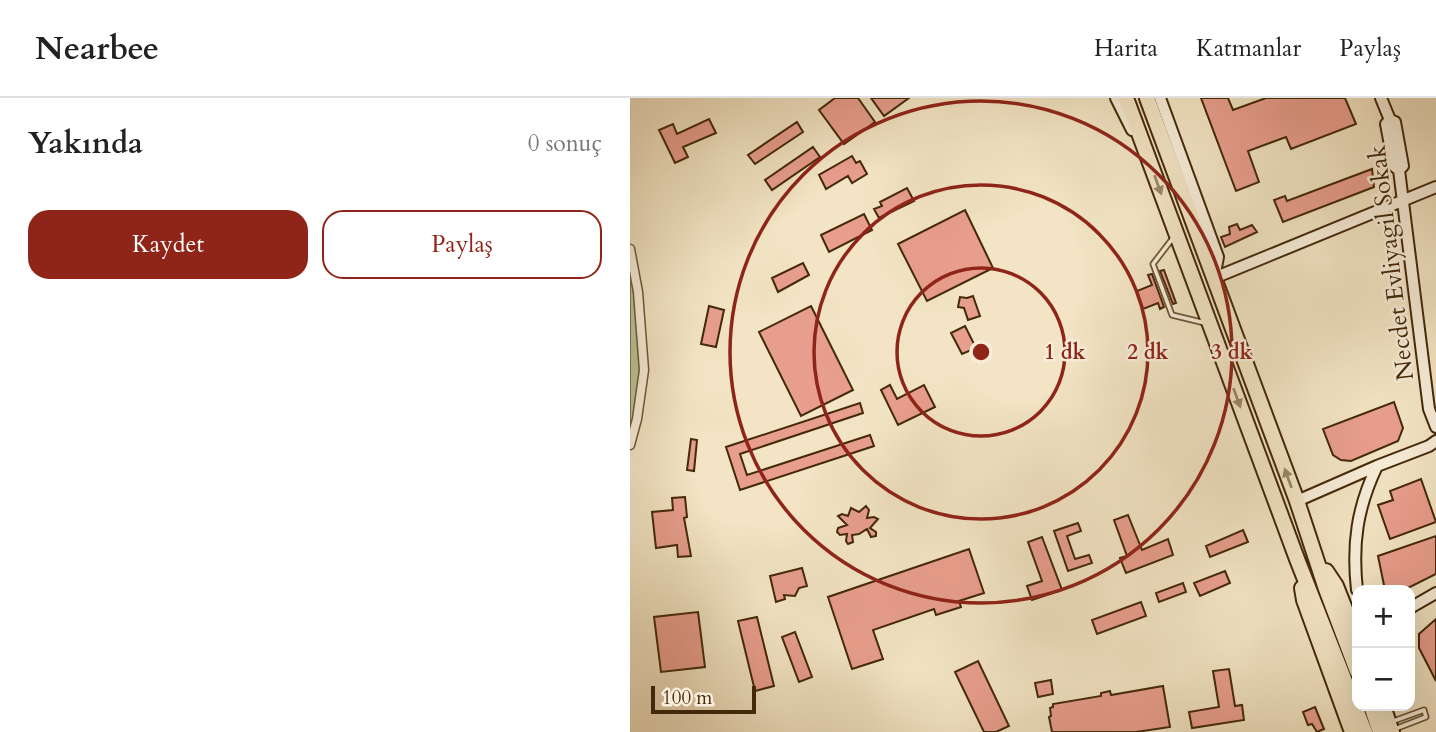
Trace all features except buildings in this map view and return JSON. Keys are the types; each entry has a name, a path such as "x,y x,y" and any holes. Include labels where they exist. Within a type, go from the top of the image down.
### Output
{"highway":[{"path":"1126,98 1297,559 1365,732"},
{"path":"1147,98 1297,501 1352,657"},
{"path":"1314,552 1336,586 1352,626"},
{"path":"1297,559 1304,600 1352,732"},
{"path":"1375,711 1388,729"},
{"path":"1384,711 1388,729"}],"street":[{"path":"1116,98 1149,159"},
{"path":"1160,98 1218,257 1214,278"},
{"name":"Necdet Evliyagil Sokak","path":"1381,98 1390,120 1395,122 1403,166 1399,170 1429,409 1435,428"},
{"path":"1214,278 1436,187"},
{"path":"630,249 638,292 644,370 637,419 630,445"},
{"path":"1297,501 1434,444"},
{"path":"1356,585 1355,531 1364,493 1377,466"},
{"path":"1415,605 1436,593"}],"lane":[{"path":"1176,234 1153,264 1172,315 1210,324"},
{"path":"1424,710 1426,717 1388,729 1406,716 1424,710"},
{"path":"1406,716 1409,723"}],"green space":[{"path":"636,280 644,370 630,445 630,282"}]}
